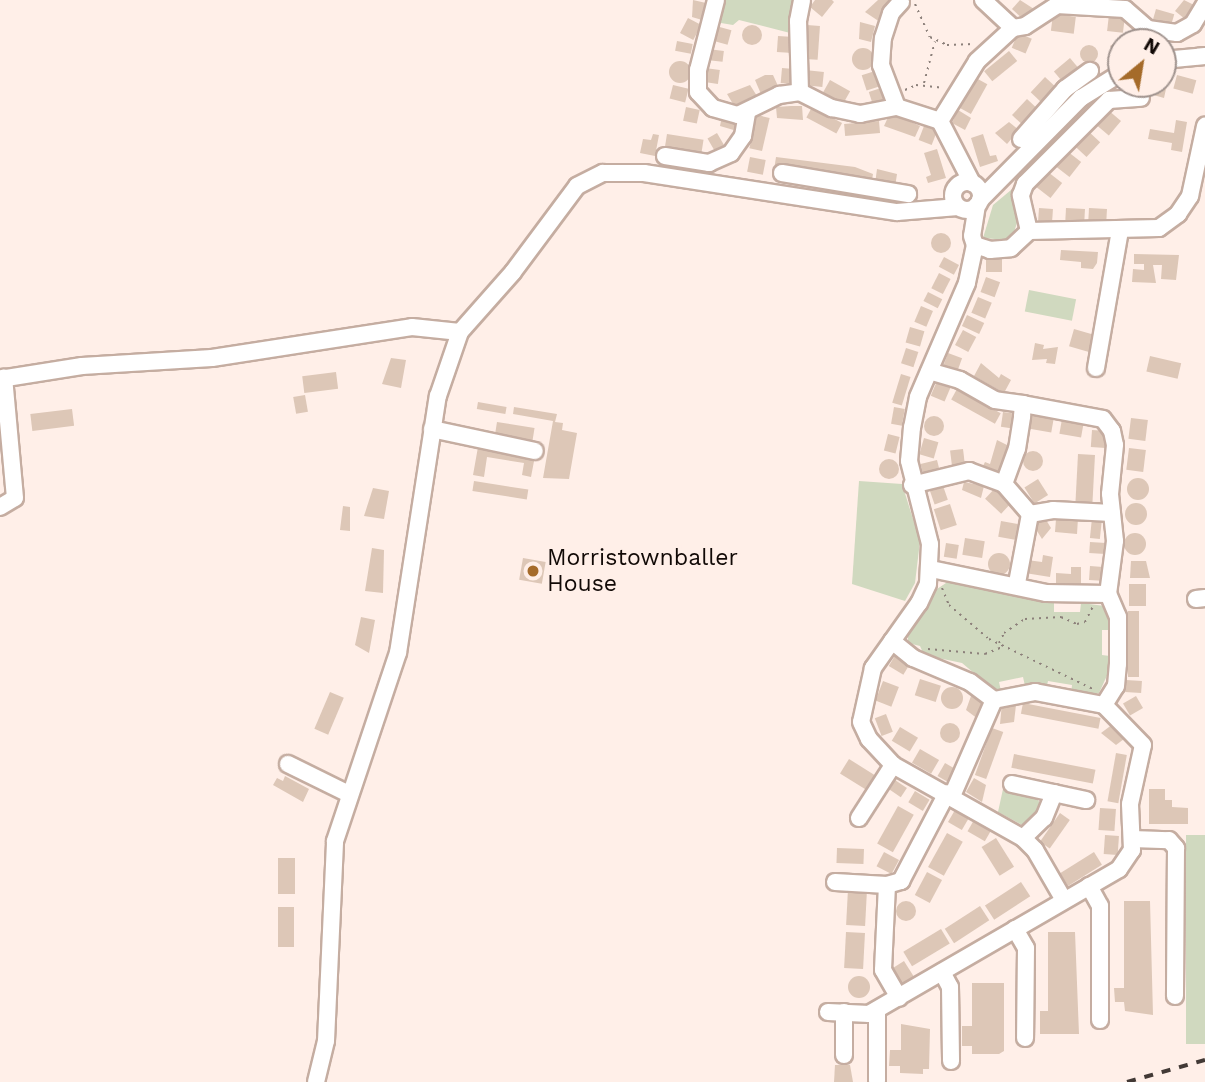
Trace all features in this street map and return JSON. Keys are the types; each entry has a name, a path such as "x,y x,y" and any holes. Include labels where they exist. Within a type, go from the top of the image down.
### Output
{"street":[{"path":"716,0 698,70 698,93 713,108 747,114 779,95 800,92 832,108 860,114 895,101 940,121 960,166 975,245 967,283 929,371 912,427 912,485 935,570 898,645 873,668 862,722 869,739 893,765 949,794 1023,838 1035,850 1064,900"},
{"path":"800,92 798,21 802,0"},
{"path":"895,101 881,65 887,26 905,0"},
{"path":"983,0 1013,27"},
{"path":"940,121 953,95 989,51 1013,27 1025,26 1057,5 1125,9 1145,35 1177,33 1193,24 1205,4"},
{"path":"1177,59 1205,56"},
{"path":"316,1082 326,1041 335,841 349,794 370,746 398,653 432,429 445,366 460,332 513,272 577,186 590,177 631,171 898,212 936,208 994,187 1090,71"},
{"path":"1021,139 1061,106 1107,81"},
{"path":"1029,231 1021,195 1025,184 1086,119 1109,100 1125,105 1139,98"},
{"path":"665,156 709,163 731,153 743,136 747,114"},
{"path":"975,245 990,250 1011,248 1029,231 1159,228 1178,214 1190,196 1205,127"},
{"path":"782,173 908,194"},
{"path":"837,182 838,203"},
{"path":"1096,368 1120,231"},
{"path":"0,506 15,498 2,378 82,366 212,358 412,327 460,332"},
{"path":"929,371 960,380 995,400 1103,419 1115,445 1110,494 1114,567 1101,595"},
{"path":"1004,484 1017,449 1023,404"},
{"path":"432,429 535,451"},
{"path":"912,485 969,471 1004,484 1030,514"},
{"path":"1030,514 1053,510 1112,513"},
{"path":"1017,583 1030,514"},
{"path":"935,570 1017,583 1046,593 1101,595"},
{"path":"1101,595 1118,617 1116,685 1102,705"},
{"path":"844,1055 836,1012 869,1014 899,998 1119,869 1132,850 1130,804 1143,745 1102,705 1035,692 995,700 898,645"},
{"path":"835,882 887,885 901,881 949,794 995,700"},
{"path":"288,764 349,794"},
{"path":"859,818 893,765"},
{"path":"1012,784 1086,800"},
{"path":"1023,838 1044,818 1054,793"},
{"path":"1132,839 1169,840 1176,848 1175,996"},
{"path":"887,885 883,970 899,998"},
{"path":"1089,886 1100,906 1100,1020"},
{"path":"1015,929 1026,948 1025,1038"},
{"path":"942,972 950,987 951,1061"},
{"path":"877,1010 877,1081"}],"path":[{"path":"905,0 936,40 982,46 989,51"},
{"path":"895,101 924,84 936,40"},
{"path":"924,84 953,95"},
{"path":"935,570 948,605 999,644 1088,684 1102,705"},
{"path":"999,644 1011,626 1025,619 1050,617 1085,622 1101,595"},
{"path":"898,645 985,654 1003,646"}],"green space":[{"path":"720,0 797,0 794,34 739,20 733,25 715,22"},
{"path":"1017,185 1019,217 1013,235 1007,240 983,238 993,205"},
{"path":"1029,290 1076,299 1072,321 1025,312"},
{"path":"859,481 902,484 920,541 915,583 905,601 852,584"},
{"path":"952,579 1054,602 1054,612 1080,612 1081,603 1105,606 1110,630 1102,630 1102,655 1110,656 1110,669 1099,693 1071,694 1072,685 1048,681 1046,690 1025,686 1023,677 999,682 1001,691 993,689 962,663 924,655 920,646 908,643 908,632 937,589"},
{"path":"1003,789 1035,795 1041,805 1024,826 998,812"},
{"path":"1186,835 1205,835 1205,1044 1186,1044"}],"building":[{"path":"693,0 706,3 702,20 692,17"},
{"path":"815,0 834,2 822,17 810,7"},
{"path":"878,0 894,0 880,22 865,12"},
{"path":"1020,0 1034,9 1024,20 1012,9"},
{"path":"1184,0 1196,6 1185,19 1175,11"},
{"path":"1156,9 1174,14 1171,26 1153,21"},
{"path":"1053,14 1076,17 1074,34 1051,31"},
{"path":"1109,15 1125,17 1124,28 1107,28"},
{"path":"688,18 701,25 693,40 680,33"},
{"path":"860,22 875,26 871,42 859,39"},
{"path":"752,25 759,28 762,35 759,42 752,45 745,42 742,35 745,28"},
{"path":"807,25 820,26 818,60 805,59"},
{"path":"716,26 731,30 728,45 712,40"},
{"path":"1018,33 1032,39 1026,54 1012,48"},
{"path":"778,36 794,37 793,53 777,52"},
{"path":"677,41 693,44 691,54 675,51"},
{"path":"1085,45 1093,45 1098,54 1096,61 1085,63 1080,58 1080,50"},
{"path":"863,48 871,51 874,59 871,67 863,70 855,67 852,59 855,51"},
{"path":"708,49 724,51 723,62 707,60"},
{"path":"1009,51 1017,61 992,81 984,71"},
{"path":"1070,58 1081,71 1065,85 1054,71"},
{"path":"680,61 690,68 691,72 684,82 680,83 670,76 669,72 676,62"},
{"path":"705,68 720,70 718,84 703,82"},
{"path":"782,68 794,69 793,84 781,83"},
{"path":"805,70 824,72 822,87 803,85"},
{"path":"875,71 880,86 867,91 862,75"},
{"path":"765,75 773,75 778,86 761,94 755,80"},
{"path":"1177,75 1196,80 1193,94 1177,89"},
{"path":"1045,77 1058,89 1044,105 1031,92"},
{"path":"976,78 987,84 971,114 960,108"},
{"path":"830,80 850,91 843,104 823,93"},
{"path":"673,85 689,89 685,102 670,99"},
{"path":"750,85 757,96 736,109 727,94"},
{"path":"884,87 888,99 873,104 869,92"},
{"path":"1027,99 1040,111 1025,127 1012,115"},
{"path":"802,106 803,120 777,118 776,107"},
{"path":"686,107 700,110 697,124 683,121"},
{"path":"812,107 842,123 836,134 806,118"},
{"path":"958,110 971,118 965,130 952,123"},
{"path":"1108,110 1121,121 1109,135 1096,125"},
{"path":"890,113 920,126 915,137 884,126"},
{"path":"757,115 770,118 762,151 749,148"},
{"path":"722,116 740,120 737,131 720,126"},
{"path":"1176,120 1187,122 1182,152 1171,150 1172,143 1148,139 1150,129 1174,133"},
{"path":"879,121 880,133 845,136 844,124"},
{"path":"1009,122 1019,130 1007,144 995,133"},
{"path":"924,126 937,131 932,145 919,140"},
{"path":"1087,130 1100,142 1087,157 1073,145"},
{"path":"717,133 725,147 715,152 707,138"},
{"path":"653,134 659,135 655,156 640,153 643,139 651,140"},
{"path":"667,134 704,140 701,156 664,150"},
{"path":"983,134 990,156 996,155 998,161 980,167 971,138"},
{"path":"937,149 946,178 928,183 926,177 931,175 924,153"},
{"path":"1067,151 1081,162 1069,177 1055,166"},
{"path":"750,157 766,160 763,175 747,172"},
{"path":"776,157 855,167 873,174 871,186 774,170"},
{"path":"877,169 897,174 895,187 875,184"},
{"path":"1048,172 1062,183 1050,198 1036,187"},
{"path":"1039,208 1053,209 1052,224 1038,223"},
{"path":"1066,208 1085,209 1084,221 1065,220"},
{"path":"1089,208 1107,209 1106,221 1088,220"},
{"path":"941,233 948,236 951,243 948,250 941,253 934,250 931,243 934,236"},
{"path":"1061,250 1098,252 1097,263 1093,269 1081,268 1081,262 1060,260"},
{"path":"1134,254 1179,255 1176,280 1161,279 1162,265 1153,265 1156,283 1132,282 1133,269 1144,270 1144,264 1134,264"},
{"path":"944,257 959,265 954,275 939,267"},
{"path":"986,258 1002,258 1002,272 986,272"},
{"path":"939,273 951,279 943,294 931,288"},
{"path":"986,277 1000,282 995,297 981,292"},
{"path":"928,292 942,299 938,308 923,301"},
{"path":"978,297 992,303 985,319 971,313"},
{"path":"921,306 933,311 926,327 914,322"},
{"path":"967,315 984,323 979,334 962,326"},
{"path":"910,327 924,331 920,347 906,342"},
{"path":"1074,329 1099,336 1094,353 1069,346"},
{"path":"963,330 976,337 968,352 955,345"},
{"path":"1035,343 1044,345 1043,349 1058,347 1055,364 1046,363 1047,359 1032,360"},
{"path":"906,348 918,352 913,367 901,363"},
{"path":"948,353 962,358 957,371 943,366"},
{"path":"1150,356 1181,363 1178,379 1146,372"},
{"path":"391,358 406,360 401,388 382,384"},
{"path":"981,363 999,378 1001,374 1011,380 1004,393 974,376"},
{"path":"336,372 338,389 304,393 302,376"},
{"path":"901,374 911,377 902,406 892,403"},
{"path":"937,381 951,387 945,402 931,396"},
{"path":"957,389 1001,413 995,424 951,399"},
{"path":"305,395 308,412 296,414 293,397"},
{"path":"478,402 507,407 505,414 477,409"},
{"path":"514,407 557,414 555,422 563,423 562,430 577,433 569,479 543,478 553,421 513,414"},
{"path":"894,407 905,409 902,426 891,424"},
{"path":"72,409 74,426 32,431 30,414"},
{"path":"1003,412 1018,414 1016,429 1001,427"},
{"path":"1032,415 1054,419 1051,433 1030,429"},
{"path":"930,416 938,416 944,426 938,436 930,436 924,430 924,422"},
{"path":"1131,418 1148,420 1145,441 1128,439"},
{"path":"1062,419 1084,423 1081,438 1059,434"},
{"path":"497,422 535,428 532,443 495,437"},
{"path":"1092,430 1107,431 1106,448 1091,447"},
{"path":"888,434 900,437 896,453 884,450"},
{"path":"924,438 938,442 934,458 919,454"},
{"path":"997,440 1013,448 1000,475 983,466 985,462 990,464"},
{"path":"478,447 535,456 531,477 522,475 524,463 487,457 484,477 473,475"},
{"path":"1129,448 1146,450 1143,472 1126,470"},
{"path":"963,449 965,465 952,466 950,451"},
{"path":"1033,451 1040,454 1043,461 1040,468 1033,471 1026,468 1023,461 1026,454"},
{"path":"1078,454 1095,455 1092,504 1075,503"},
{"path":"889,459 896,462 899,469 896,476 889,479 882,476 879,469 882,462"},
{"path":"937,460 940,472 923,476 921,464"},
{"path":"1138,478 1146,481 1149,489 1146,497 1138,500 1130,497 1127,489 1130,481"},
{"path":"1038,479 1048,495 1034,504 1024,487"},
{"path":"941,480 948,500 935,504 928,485"},
{"path":"474,481 528,490 527,499 472,491"},
{"path":"964,482 984,486 981,498 962,490"},
{"path":"996,487 1012,502 1001,514 985,499"},
{"path":"373,488 389,491 384,519 364,516"},
{"path":"1136,503 1144,506 1147,514 1144,522 1136,525 1128,522 1125,514 1128,506"},
{"path":"950,504 957,525 941,530 934,509"},
{"path":"343,506 350,507 350,531 340,530"},
{"path":"1043,515 1051,528 1042,539 1032,523"},
{"path":"1078,518 1077,534 1055,532 1056,519"},
{"path":"1092,518 1102,519 1100,539 1090,538"},
{"path":"1001,521 1018,524 1015,540 998,537"},
{"path":"1135,533 1143,536 1146,544 1143,552 1135,555 1127,552 1124,544 1127,536"},
{"path":"965,538 985,541 982,558 962,555"},
{"path":"1090,542 1106,543 1105,554 1089,553"},
{"path":"946,543 959,545 957,559 944,557"},
{"path":"372,548 384,550 383,593 365,591"},
{"path":"999,553 1009,560 1010,564 1003,574 999,575 989,568 988,564 995,554"},
{"path":"1043,555 1053,557 1050,577 1025,573 1027,560 1042,562"},
{"name":"Morristownballer House","path":"523,558 546,562 542,584 519,580"},
{"path":"1131,561 1146,561 1150,578 1130,578"},
{"path":"1090,566 1103,567 1102,581 1089,580"},
{"path":"1071,567 1081,567 1081,587 1056,586 1056,573 1071,574"},
{"path":"1129,584 1146,584 1146,606 1129,606"},
{"path":"1128,611 1139,611 1139,677 1128,677"},
{"path":"361,617 375,620 369,653 355,645"},
{"path":"896,654 911,663 903,675 889,666"},
{"path":"920,679 941,686 936,702 915,695"},
{"path":"1126,680 1142,681 1141,693 1125,692"},
{"path":"883,681 899,687 891,707 875,701"},
{"path":"952,687 960,690 963,698 960,706 952,709 944,706 941,698 944,690"},
{"path":"330,692 344,698 328,735 314,729"},
{"path":"971,696 984,700 978,719 966,710"},
{"path":"1136,696 1143,708 1130,716 1123,704"},
{"path":"1002,703 1016,705 1014,722 1000,724"},
{"path":"1023,703 1101,718 1098,729 1021,714"},
{"path":"886,714 893,732 882,736 875,718"},
{"path":"946,723 954,723 960,733 954,743 946,743 940,737 940,729"},
{"path":"1113,724 1124,739 1116,745 1101,733"},
{"path":"900,727 918,738 910,752 892,741"},
{"path":"992,728 1003,732 986,779 975,775"},
{"path":"920,749 939,760 931,774 912,763"},
{"path":"1116,753 1127,755 1118,803 1107,801"},
{"path":"1014,754 1095,770 1093,784 1011,768"},
{"path":"849,759 881,779 872,794 840,773"},
{"path":"945,763 957,770 950,783 938,776"},
{"path":"285,776 309,789 303,802 273,785 277,778 283,781"},
{"path":"892,778 907,788 901,797 886,787"},
{"path":"974,778 986,785 982,802 966,792"},
{"path":"1149,789 1165,789 1165,800 1172,800 1172,807 1188,808 1188,824 1149,824"},
{"path":"915,791 930,800 923,811 908,802"},
{"path":"898,806 914,815 893,852 877,844"},
{"path":"1100,808 1116,809 1114,831 1098,830"},
{"path":"955,810 969,818 962,830 948,822"},
{"path":"1060,813 1070,820 1050,849 1040,842"},
{"path":"974,820 991,830 985,841 968,831"},
{"path":"947,833 963,842 944,876 928,867"},
{"path":"1105,835 1119,836 1118,855 1104,854"},
{"path":"996,838 1014,867 1000,876 982,847"},
{"path":"837,848 864,849 863,864 836,863"},
{"path":"884,852 899,860 891,874 876,866"},
{"path":"1094,852 1102,865 1068,886 1060,873"},
{"path":"278,858 295,858 295,894 278,894"},
{"path":"927,872 942,880 930,903 915,895"},
{"path":"1021,882 1030,896 994,920 985,905"},
{"path":"848,889 867,890 865,926 846,925"},
{"path":"902,901 910,901 916,911 910,921 902,921 896,915 896,907"},
{"path":"1124,901 1150,901 1153,1015 1125,1011 1124,1002 1115,1002 1114,988 1124,988"},
{"path":"980,906 989,920 954,943 945,929"},
{"path":"278,907 294,907 294,947 278,947"},
{"path":"941,929 950,944 912,966 903,952"},
{"path":"846,932 865,933 863,969 844,968"},
{"path":"1048,932 1075,932 1079,1034 1040,1034 1040,1011 1048,1011"},
{"path":"904,961 914,977 902,985 892,968"},
{"path":"859,976 869,983 870,987 863,997 859,998 849,991 848,987 855,977"},
{"path":"972,983 1004,983 1004,1051 999,1054 972,1054 972,1046 962,1046 962,1026 972,1026"},
{"path":"901,1024 930,1029 929,1069 923,1069 923,1074 900,1073 900,1066 889,1066 890,1050 901,1050"},
{"path":"835,1065 850,1065 853,1082 834,1082"}],"railway":[{"path":"1127,1082 1205,1060"}],"place":[{"name":"Morristownballer House","path":"533,571"}]}
